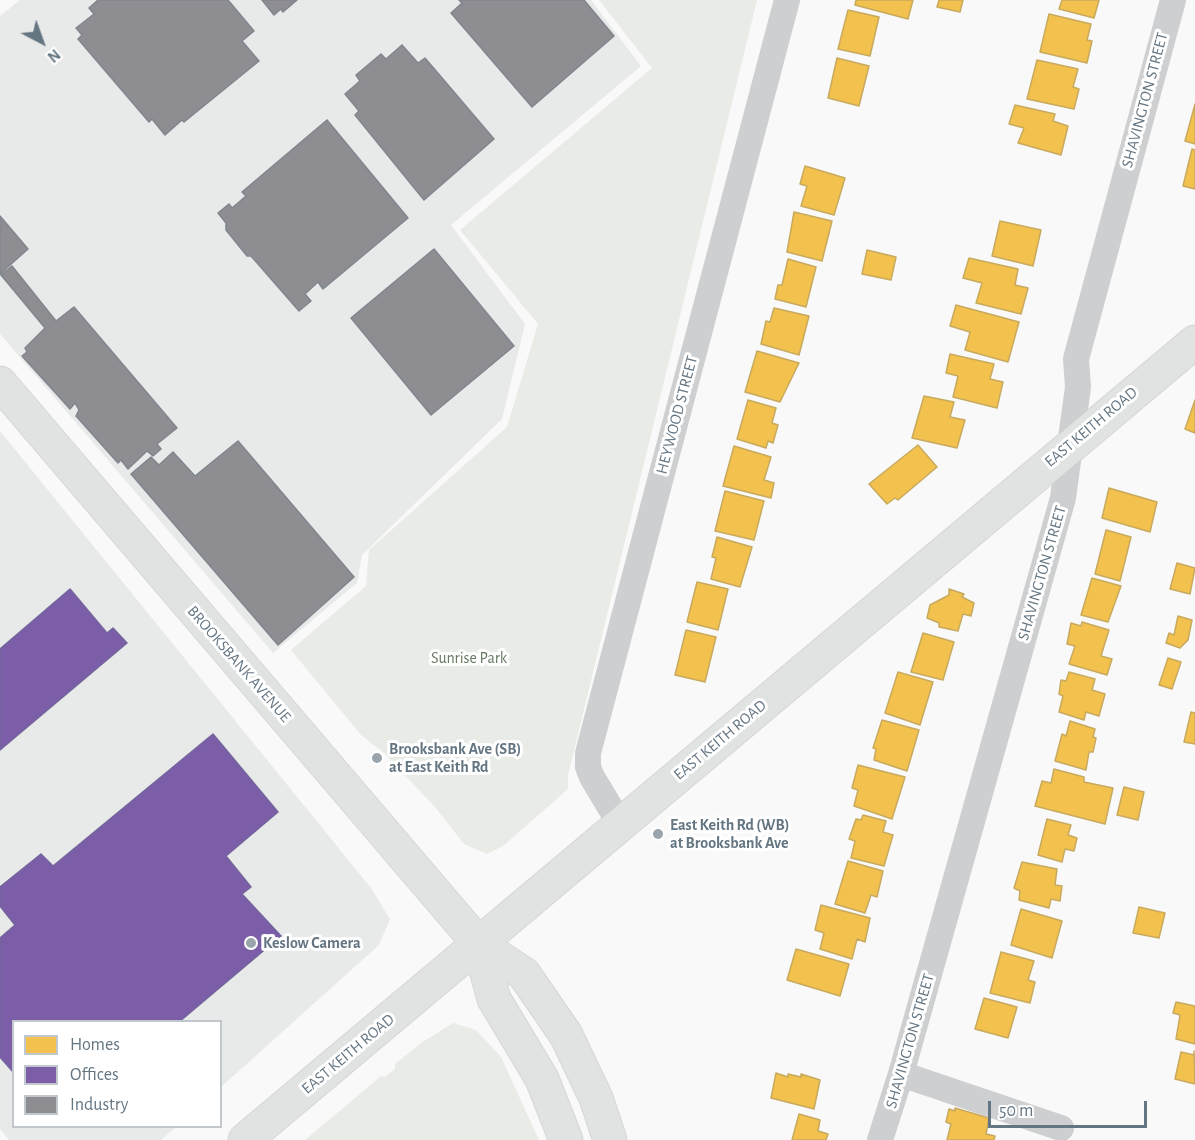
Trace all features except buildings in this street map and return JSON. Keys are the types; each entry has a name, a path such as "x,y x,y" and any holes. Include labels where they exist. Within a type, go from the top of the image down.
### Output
{"main road":[{"name":"EAST KEITH ROAD","path":"245,1140 1070,444 1195,342"},
{"name":"BROOKSBANK AVENUE","path":"0,383 479,944"},
{"path":"479,944 494,999 542,1079 566,1140"},
{"path":"479,944 524,974 566,1035 596,1098 609,1140"}],"street":[{"name":"HEYWOOD STREET","path":"620,824 592,777 588,767 588,753 787,0"},
{"name":"SHAVINGTON STREET","path":"880,1140 901,1074 1063,498 1078,387 1076,358 1173,0"},
{"path":"901,1074 1062,1128"}],"shaded area":[{"path":"20,0 591,0 641,66 451,225 525,324 502,419 362,555 357,583 273,653 0,334 0,16"},
{"path":"0,431 371,888 390,919 379,945 222,1086 222,1020 12,1020 12,1128 175,1128 161,1140 9,1140 0,1129"}],"green space":[{"name":"Sunrise Park","path":"599,0 757,0 568,775 568,789 503,846 487,854 464,844 435,807 383,752 361,735 291,650 366,586 369,550 507,427 538,324 460,230 652,68"},
{"path":"453,1023 476,1030 501,1057 539,1140 305,1140 381,1076 385,1077 395,1069 395,1064 421,1043"}],"place":[{"name":"Brooksbank Ave (SB) at East Keith Rd","path":"377,758"},
{"name":"East Keith Rd (WB) at Brooksbank Ave","path":"658,834"},
{"name":"Keslow Camera","path":"251,943"}]}
